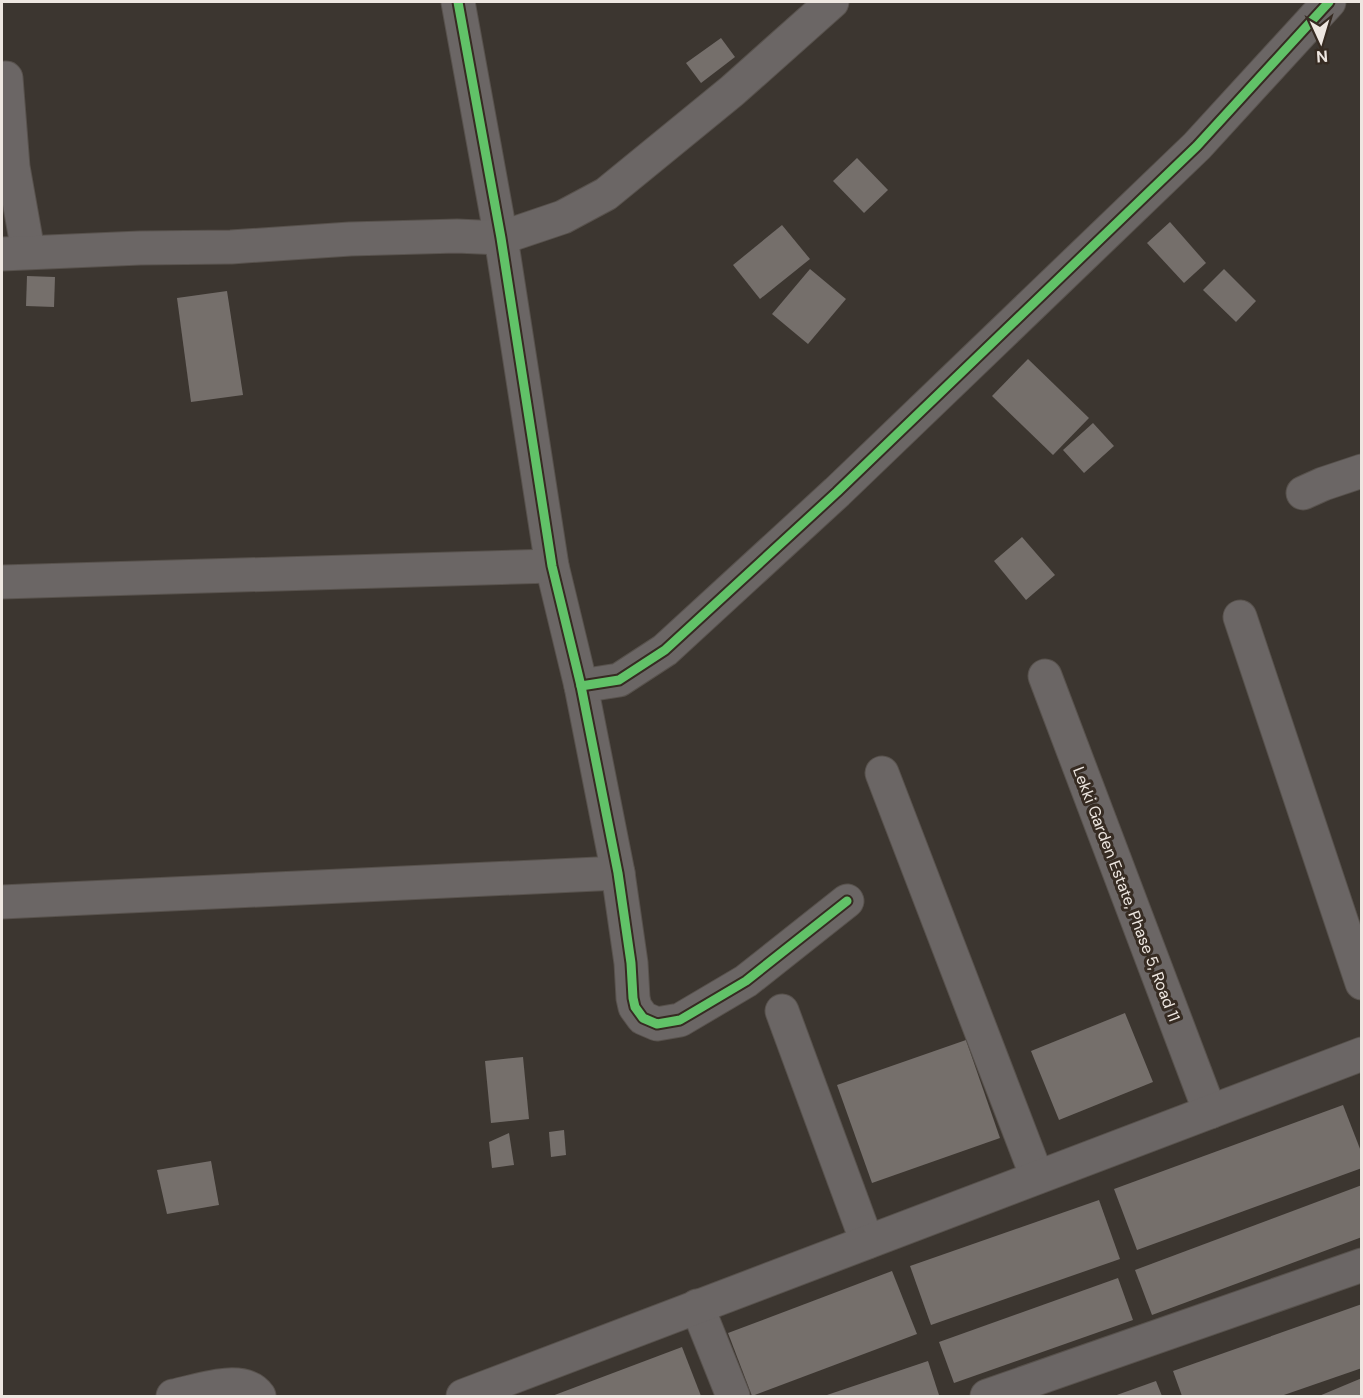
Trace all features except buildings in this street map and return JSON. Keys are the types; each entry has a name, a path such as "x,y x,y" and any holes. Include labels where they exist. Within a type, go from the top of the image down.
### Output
{"street":[{"path":"458,2 501,238 552,566 581,686 618,873 632,963 635,1007 643,1018 657,1024 681,1020 746,981 847,902"},
{"path":"6,78 13,167 15,252 231,247 350,239 457,236 501,238 563,217 615,188 832,2"},
{"path":"581,686 619,680 665,650 845,484 1197,146 1329,2"},
{"path":"1303,493 1362,471"},
{"path":"2,582 552,566"},
{"path":"1240,617 1362,983"},
{"name":"Lekki Garden Estate, Phase 5, Road 11","path":"1045,675 1210,1112"},
{"path":"882,773 1037,1178"},
{"path":"2,902 618,873"},
{"path":"782,1011 867,1242"},
{"path":"463,1396 1362,1054"},
{"path":"987,1396 1362,1265"},
{"path":"697,1306 733,1396"},
{"path":"173,1396 232,1384 248,1386 259,1396"}],"cycle path":[{"path":"458,2 501,238 552,566 581,686 618,873 635,1007 643,1018 657,1024 680,1020 746,981 847,901"},
{"path":"581,686 619,680 665,650 837,492 1197,146 1329,2"}]}
